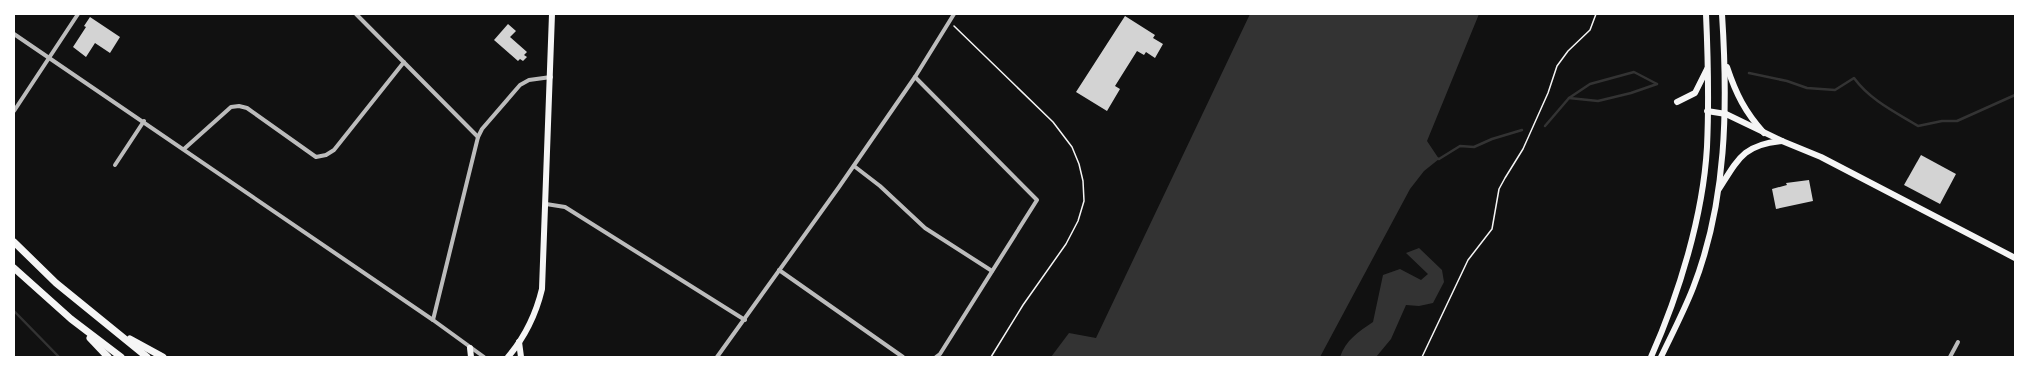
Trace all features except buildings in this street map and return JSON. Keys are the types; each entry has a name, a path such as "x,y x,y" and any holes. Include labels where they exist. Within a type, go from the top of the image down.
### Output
{"highway":[{"path":"14,242 56,282 147,357"},
{"path":"14,268 71,319 108,357"},
{"path":"71,319 121,357"},
{"path":"119,334 163,357"}],"main road":[{"path":"508,357 519,342 538,306 542,289 551,77 552,14"},
{"path":"1651,357 1679,281 1695,222 1707,147 1709,66 1706,14"},
{"path":"1661,357 1693,287 1711,226 1719,190 1726,114 1722,14"},
{"path":"1725,61 1737,96 1764,133"},
{"path":"1677,102 1695,93 1709,66"},
{"path":"1707,111 1726,114 1764,133 1821,157 2015,258"},
{"path":"1719,190 1740,158 1747,151 1761,144 1782,141"},
{"path":"519,342 521,357"},
{"path":"470,348 471,357"}],"street":[{"path":"14,111 78,14"},
{"path":"356,14 478,137"},
{"path":"717,357 854,166 915,77 954,14"},
{"path":"14,34 144,121 433,320 484,357"},
{"path":"184,149 232,107 239,106 247,108 316,157 326,155 334,150 341,142 404,62"},
{"path":"433,320 478,137 491,117 520,84 528,80 551,77"},
{"path":"915,77 1037,200 940,354 936,357"},
{"path":"115,165 144,121"},
{"path":"854,166 880,186 925,228 992,271"},
{"path":"546,204 565,207 745,320"},
{"path":"779,270 903,357"},
{"path":"1950,357 1958,342"}],"path":[{"path":"1422,357 1473,252 1492,229 1499,189 1527,139 1548,93 1557,66 1568,51 1590,30 1596,14"},
{"path":"949,22 1053,122 1072,147 1079,164 1083,180 1084,202 1078,221 1066,244 1023,305 991,357"}],"shaded area":[{"path":"1250,14 1479,14 1427,141 1439,159 1424,171 1410,189 1320,357 1051,357 1069,333 1096,338"},
{"path":"1419,248 1442,270 1444,282 1433,303 1419,306 1406,305 1391,339 1376,357 1340,357 1349,341 1373,322 1383,275 1400,269 1421,280 1428,274 1406,253"}],"waterway":[{"path":"1545,126 1569,98 1590,84 1634,72 1657,84"},
{"path":"1749,73 1787,81 1807,88 1835,90 1854,78 1860,86 1875,99 1918,126 1942,121 1957,121 2015,95"},
{"path":"1569,98 1598,101 1631,93 1657,84"},
{"path":"1436,158 1439,159 1460,146 1474,147 1492,139 1522,130"},
{"path":"14,311 59,357"}]}
